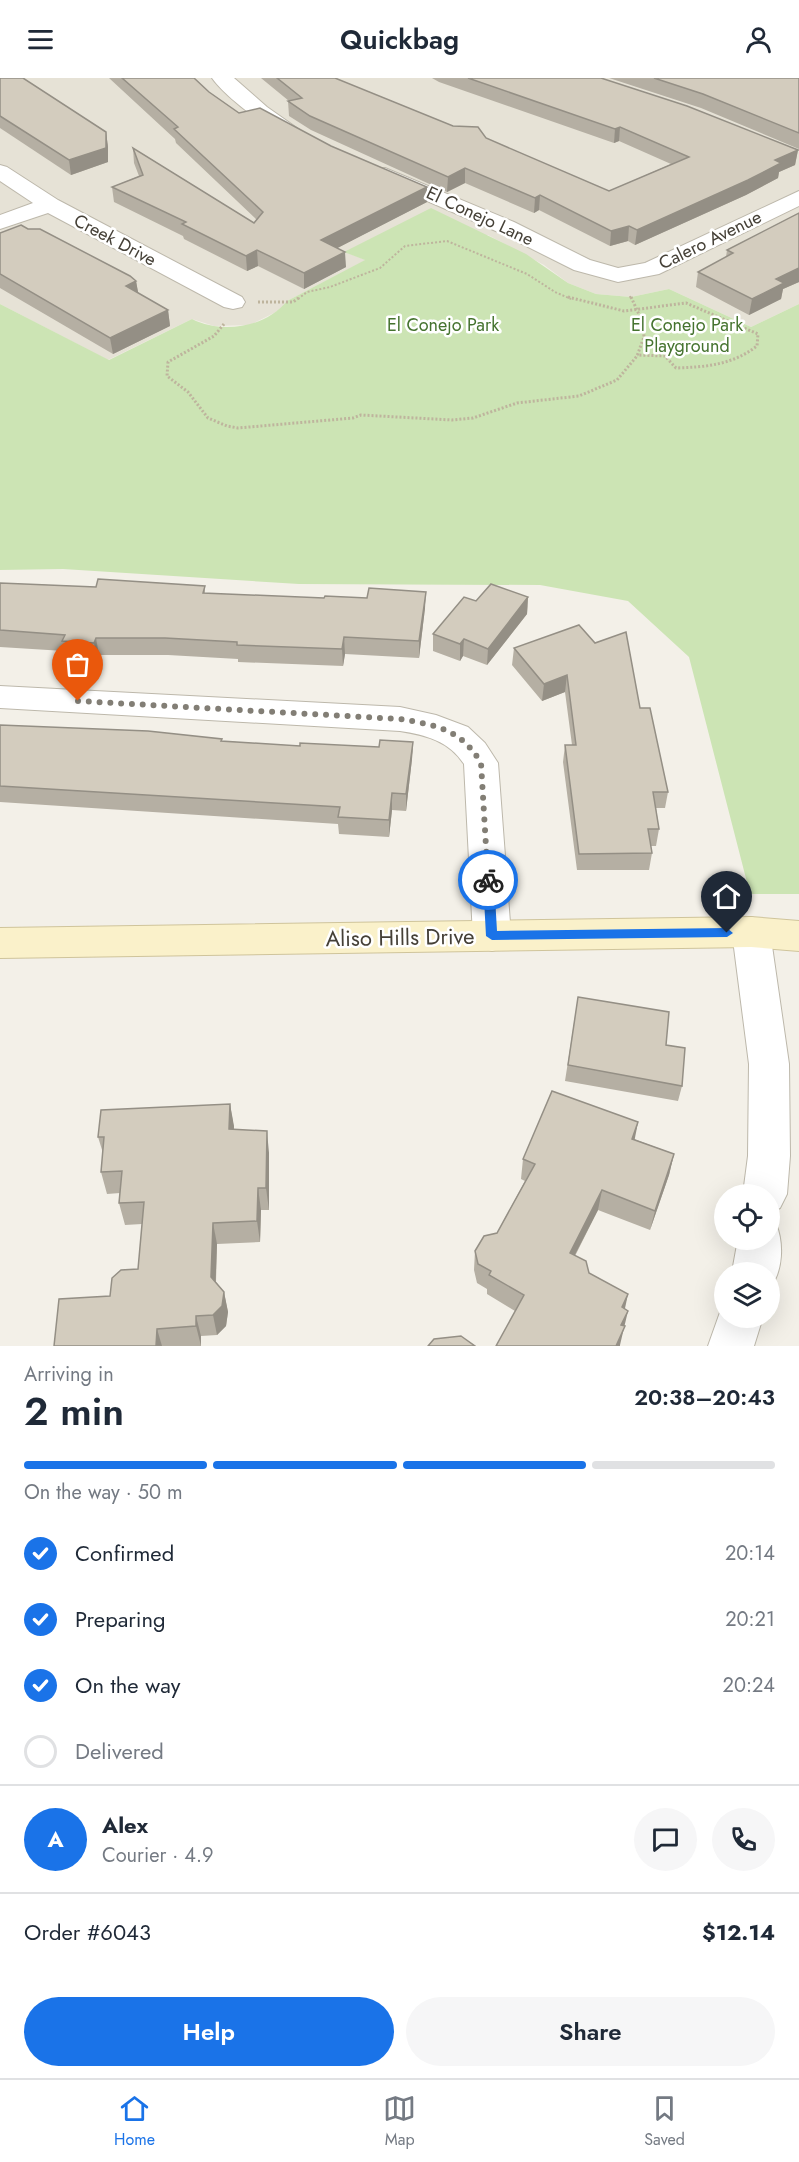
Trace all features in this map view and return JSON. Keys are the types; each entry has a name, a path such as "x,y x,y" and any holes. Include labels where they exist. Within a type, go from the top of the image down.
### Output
{"street":[{"path":"222,78 260,111 314,143"},
{"name":"El Conejo Lane","path":"370,168 495,222 582,266 618,275"},
{"name":"Creek Drive","path":"0,171 50,205 233,302"},
{"name":"Calero Avenue","path":"618,275 651,269 799,198"},
{"path":"0,222 50,205"},
{"path":"0,697 400,719 429,724 454,733 472,747 481,763 492,936"},
{"path":"751,932 769,1064 769,1156 766,1184"},
{"name":"Aliso Hills Drive","path":"0,943 751,932 799,936"},
{"path":"731,1346 737,1328"}],"path":[{"path":"618,275 639,311 644,338 637,355 617,380 579,396 517,403 473,418 452,420 370,414 238,428 219,425 201,414 188,391 167,376 168,362 173,356 221,331 233,302 293,302 307,292 341,284 380,268 405,246 433,241 447,241 466,247 527,274 555,292 577,301 624,312 639,311 672,303 686,303 758,334 757,346 743,358 727,364 676,368 665,356 637,355"}],"shaded area":[{"path":"0,78 799,78 799,304 751,327 669,289 631,297 596,294 568,283 544,265 488,235 345,252 366,260 287,301 280,310 250,325 214,326 192,319 108,360 0,304"}],"green space":[{"path":"431,208 526,254 568,283 596,294 631,297 669,289 751,327 799,304 799,894 750,894 689,657 628,601 540,585 299,584 63,569 0,570 0,304 109,360 192,319 204,324 229,327 255,323 278,310 287,301 365,260 344,252"}],"building":[{"path":"0,78 23,78 106,132 106,148 69,160 0,116"},
{"path":"122,78 194,78 209,92 239,113 260,108 331,146 427,187 321,240 345,252 304,273 257,250 246,256 182,224 186,222 112,187 143,175 133,148 254,223 263,212 174,129 178,127"},
{"path":"277,78 335,78 453,126 478,127 486,138 609,191 689,157 620,127 615,129 468,78 601,78 687,106 798,150 775,160 781,163 748,180 637,230 629,226 611,231 540,195 535,198 465,168 448,177 310,116 288,101 302,98"},
{"path":"654,78 799,78 799,133 703,94"},
{"path":"799,213 799,268 776,279 784,283 752,299 698,272 733,253 727,250"},
{"path":"21,225 28,229 40,229 130,276 136,281 126,286 168,310 110,338 0,274 0,233"},
{"path":"98,579 205,586 203,593 324,598 325,596 367,598 369,588 426,592 419,641 344,637 342,649 237,645 237,642 165,638 96,638 94,643 62,641 65,635 0,630 0,583 96,587"},
{"path":"491,584 528,597 488,649 464,639 460,644 433,634 464,597 476,601"},
{"path":"579,625 595,643 626,632 640,708 650,708 668,792 653,792 659,829 648,829 652,853 579,854 565,745 576,745 567,675 544,684 514,648"},
{"path":"0,725 148,731 222,739 221,741 300,746 300,743 379,747 380,740 413,742 406,794 392,793 389,820 338,817 340,807 0,786"},
{"path":"578,997 669,1012 666,1045 685,1048 682,1086 568,1065"},
{"path":"552,1091 638,1122 632,1139 674,1154 655,1211 602,1190 570,1253 586,1261 589,1273 628,1294 622,1307 628,1311 621,1325 625,1326 616,1346 496,1346 524,1295 489,1275 491,1271 478,1264 475,1251 484,1236 497,1233 535,1164 523,1159"},
{"path":"230,1104 229,1129 267,1131 266,1188 258,1188 257,1221 213,1223 211,1277 224,1292 222,1306 213,1315 196,1316 196,1326 157,1329 156,1346 54,1346 59,1299 110,1296 112,1278 121,1270 138,1269 144,1202 119,1203 122,1171 101,1172 104,1137 98,1137 101,1110"},
{"path":"461,1336 475,1346 428,1346 434,1339"}],"way so far":[{"path":"78,701 400,719 429,724 454,733 472,747 481,763 488,880"}],"route":[{"path":"488,880 492,936 727,933"}],"park label":[{"name":"El Conejo Park","path":"443,325"},
{"name":"El Conejo Park Playground","path":"687,335"}]}
